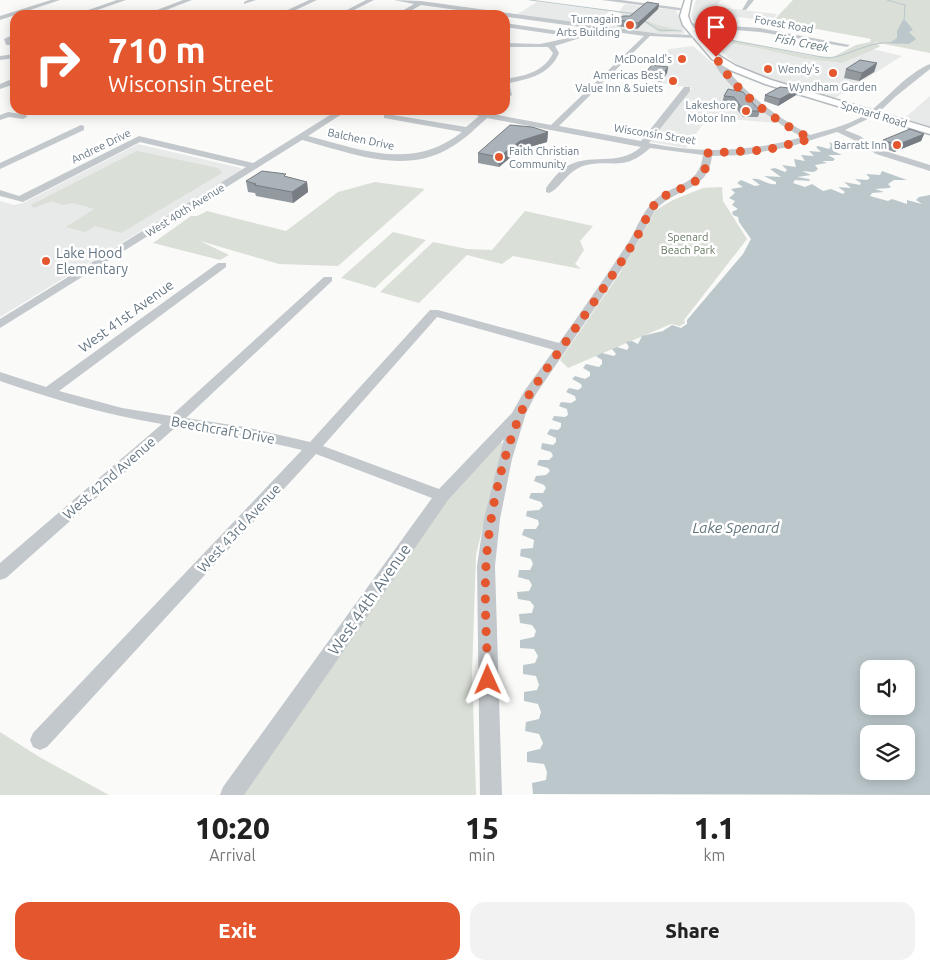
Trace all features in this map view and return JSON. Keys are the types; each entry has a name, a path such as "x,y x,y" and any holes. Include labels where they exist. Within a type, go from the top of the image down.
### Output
{"main road":[{"name":"Spenard Road","path":"688,0 684,16 687,25 695,36 725,66 930,131"}],"street":[{"path":"25,10 57,0"},
{"path":"92,10 122,0"},
{"path":"161,10 189,0"},
{"path":"246,3 253,0"},
{"path":"288,10 314,0"},
{"path":"350,10 371,0"},
{"path":"397,0 471,10"},
{"path":"605,0 685,9"},
{"path":"744,9 751,0"},
{"path":"408,10 421,3"},
{"path":"172,6 188,9"},
{"path":"510,15 649,34 695,36"},
{"name":"Forest Road","path":"687,25 760,30 847,45"},
{"path":"510,26 582,36"},
{"path":"510,46 550,46 573,41 594,27"},
{"path":"553,127 649,34"},
{"path":"8,44 6,40 10,38"},
{"path":"510,80 531,75 549,64 556,53 550,46"},
{"path":"725,66 732,79 774,118 811,139"},
{"name":"Wisconsin Street","path":"501,115 646,145 708,153 766,150 840,131 874,113 930,66"},
{"path":"917,76 930,79"},
{"path":"549,190 572,167 592,163 631,160 638,156 687,89"},
{"path":"13,115 23,117"},
{"name":"West 40th Avenue","path":"0,324 336,115"},
{"name":"Balchen Drive","path":"302,137 384,157 417,160 437,152 484,115"},
{"path":"387,116 467,130"},
{"path":"0,166 81,128"},
{"path":"840,131 857,138 879,152 930,168"},
{"name":"Andree Drive","path":"0,193 20,200 139,139 255,166"},
{"path":"491,795 486,566 505,459 520,413 530,393 634,243 652,207 658,201 698,179 708,164 708,153"},
{"name":"West 41st Avenue","path":"48,392 222,265"},
{"name":"West 42nd Avenue","path":"0,573 173,422 328,279"},
{"name":"West 43rd Avenue","path":"40,740 313,448 434,313 561,348"},
{"name":"Beechcraft Drive","path":"0,376 122,413 245,432 313,448 363,465 442,496"},
{"name":"West 44th Avenue","path":"231,795 442,496 520,413"}],"shaded area":[{"path":"696,0 721,0 716,7 777,14 773,21 737,17 731,25 695,24 691,16"},
{"path":"537,2 610,11 591,25 516,15"},
{"path":"625,4 676,10 685,33 680,35 660,34 607,26 621,16 620,10"},
{"path":"708,41 753,47 804,59 842,63 873,49 902,56 835,98 788,85 741,68"},
{"path":"693,46 775,123 708,117 686,148 650,142 692,88 644,80 669,49"},
{"path":"930,96 930,127 905,119 906,117"},
{"name":"Lake Hood Elementary","path":"138,144 241,168 241,170 0,317 0,201 14,205 23,203"}],"green space":[{"path":"793,0 930,0 930,53 874,42 880,46 842,63 805,59 753,47 715,41 721,39 732,40 812,56 833,57 856,45 870,42 871,39 773,21"},
{"path":"584,7 638,14 652,23 679,30 661,33 634,15"},
{"path":"137,151 218,168 222,173 121,233 95,226 85,232 66,227 94,209 73,203 63,205 51,201 34,208 31,205"},
{"path":"375,182 425,189 338,266 279,264 200,241 229,255 220,260 153,243 191,216 197,216 207,211 286,231 338,192"},
{"name":"Spenard Beach Park","path":"722,187 723,201 747,239 684,320 685,323 680,326 671,324 568,368 560,360 620,273 656,210 673,200 703,188"},
{"path":"525,211 593,226 580,241 584,250 575,264 581,269 513,256 502,264 467,255 419,303 380,292 433,242 467,249 492,250"},
{"path":"393,232 426,240 375,288 341,278"},
{"path":"497,442 503,443 476,555 472,673 476,795 231,795 442,496"},
{"path":"0,732 41,758 109,795 0,795"}],"water":[{"path":"903,20 913,30 909,32 916,39 909,44 879,43 891,42 897,38 897,31"},
{"name":"Lake Spenard","path":"829,142 847,151 833,151 842,155 828,155 835,159 833,161 822,161 827,163 815,165 818,169 814,172 802,171 811,175 797,177 809,179 810,181 795,180 793,183 805,187 812,184 823,191 831,189 843,194 845,192 838,187 851,188 844,182 860,185 861,183 855,179 867,180 870,178 866,174 880,175 882,171 907,180 894,180 888,184 891,187 889,188 875,189 884,192 872,193 870,196 888,201 892,199 907,204 907,200 922,204 916,200 919,197 930,195 930,795 533,794 532,783 546,780 547,772 544,764 527,762 527,752 540,749 543,743 539,734 525,731 526,722 539,719 541,712 538,704 524,701 524,692 537,690 539,685 536,676 523,674 523,665 535,663 538,656 534,649 520,648 520,640 534,637 536,631 532,625 520,623 519,614 532,613 534,606 530,601 518,599 517,592 529,591 532,585 529,580 518,577 519,570 530,570 533,564 531,559 520,556 521,549 533,548 534,540 522,535 524,529 536,529 539,524 538,520 526,516 527,511 539,510 543,506 541,502 529,498 531,493 543,493 546,488 544,485 534,481 536,476 546,475 550,471 548,468 537,465 539,460 549,460 553,456 551,452 541,449 542,443 553,445 556,442 556,438 547,434 550,429 558,430 561,427 561,423 552,420 554,416 565,417 568,415 567,409 559,406 561,402 571,403 576,400 575,396 566,392 569,388 578,390 582,387 581,384 572,379 575,376 585,379 590,376 590,372 583,368 586,364 599,367 602,364 602,360 596,356 602,353 614,356 616,354 612,349 617,347 627,350 629,347 626,342 632,341 638,344 642,336 663,331 672,325 681,328 687,324 687,320 743,254 751,239 739,222 738,217 733,215 732,212 738,209 732,205 735,201 729,198 735,193 731,189 743,187 737,183 741,180 755,186 760,185 752,179 758,179 770,184 776,184 776,182 764,176 781,177 770,169 775,168 785,172 787,170 782,165 796,167 794,159 805,161 801,155 814,156 809,151 821,152 816,147 829,149 831,146"}],"building":[{"path":"647,2 659,4 638,23 618,20 623,16 630,16"},
{"path":"860,60 877,63 862,73 846,69"},
{"path":"652,65 668,67 662,75 645,73"},
{"path":"780,87 798,89 780,99 765,95"},
{"path":"728,89 743,92 760,111 744,111 734,97 724,96"},
{"path":"510,125 532,127 548,132 520,141 499,157 478,153"},
{"path":"910,129 924,134 897,145 883,140"},
{"path":"262,171 286,174 284,176 307,182 292,192 254,185 256,184 246,181"}],"waterway":[{"name":"Fish Creek","path":"530,0 636,14"},
{"name":"Fish Creek","path":"887,0 905,5 904,23"},
{"name":"Fish Creek","path":"641,19 659,30 681,31"},
{"name":"Fish Creek","path":"700,33 715,34 730,40 827,58 883,43"}],"place":[{"name":"Turnagain Arts Building","path":"630,25"},
{"name":"McDonald's","path":"682,59"},
{"name":"Wendy's","path":"768,69"},
{"name":"Wyndham Garden","path":"833,73"},
{"name":"Americas Best Value Inn & Suiets","path":"673,81"},
{"name":"Lakeshore Motor Inn","path":"746,111"},
{"name":"Barratt Inn","path":"897,145"},
{"name":"Faith Christian Community","path":"499,157"},
{"name":"Lake Hood Elementary","path":"46,261"}],"route":[{"path":"488,680 486,566 492,519 505,459 520,413 530,393 634,243 652,207 658,201 693,184 704,172 708,164 708,153 766,150 811,139 783,124 764,110 721,67 716,57"}]}
